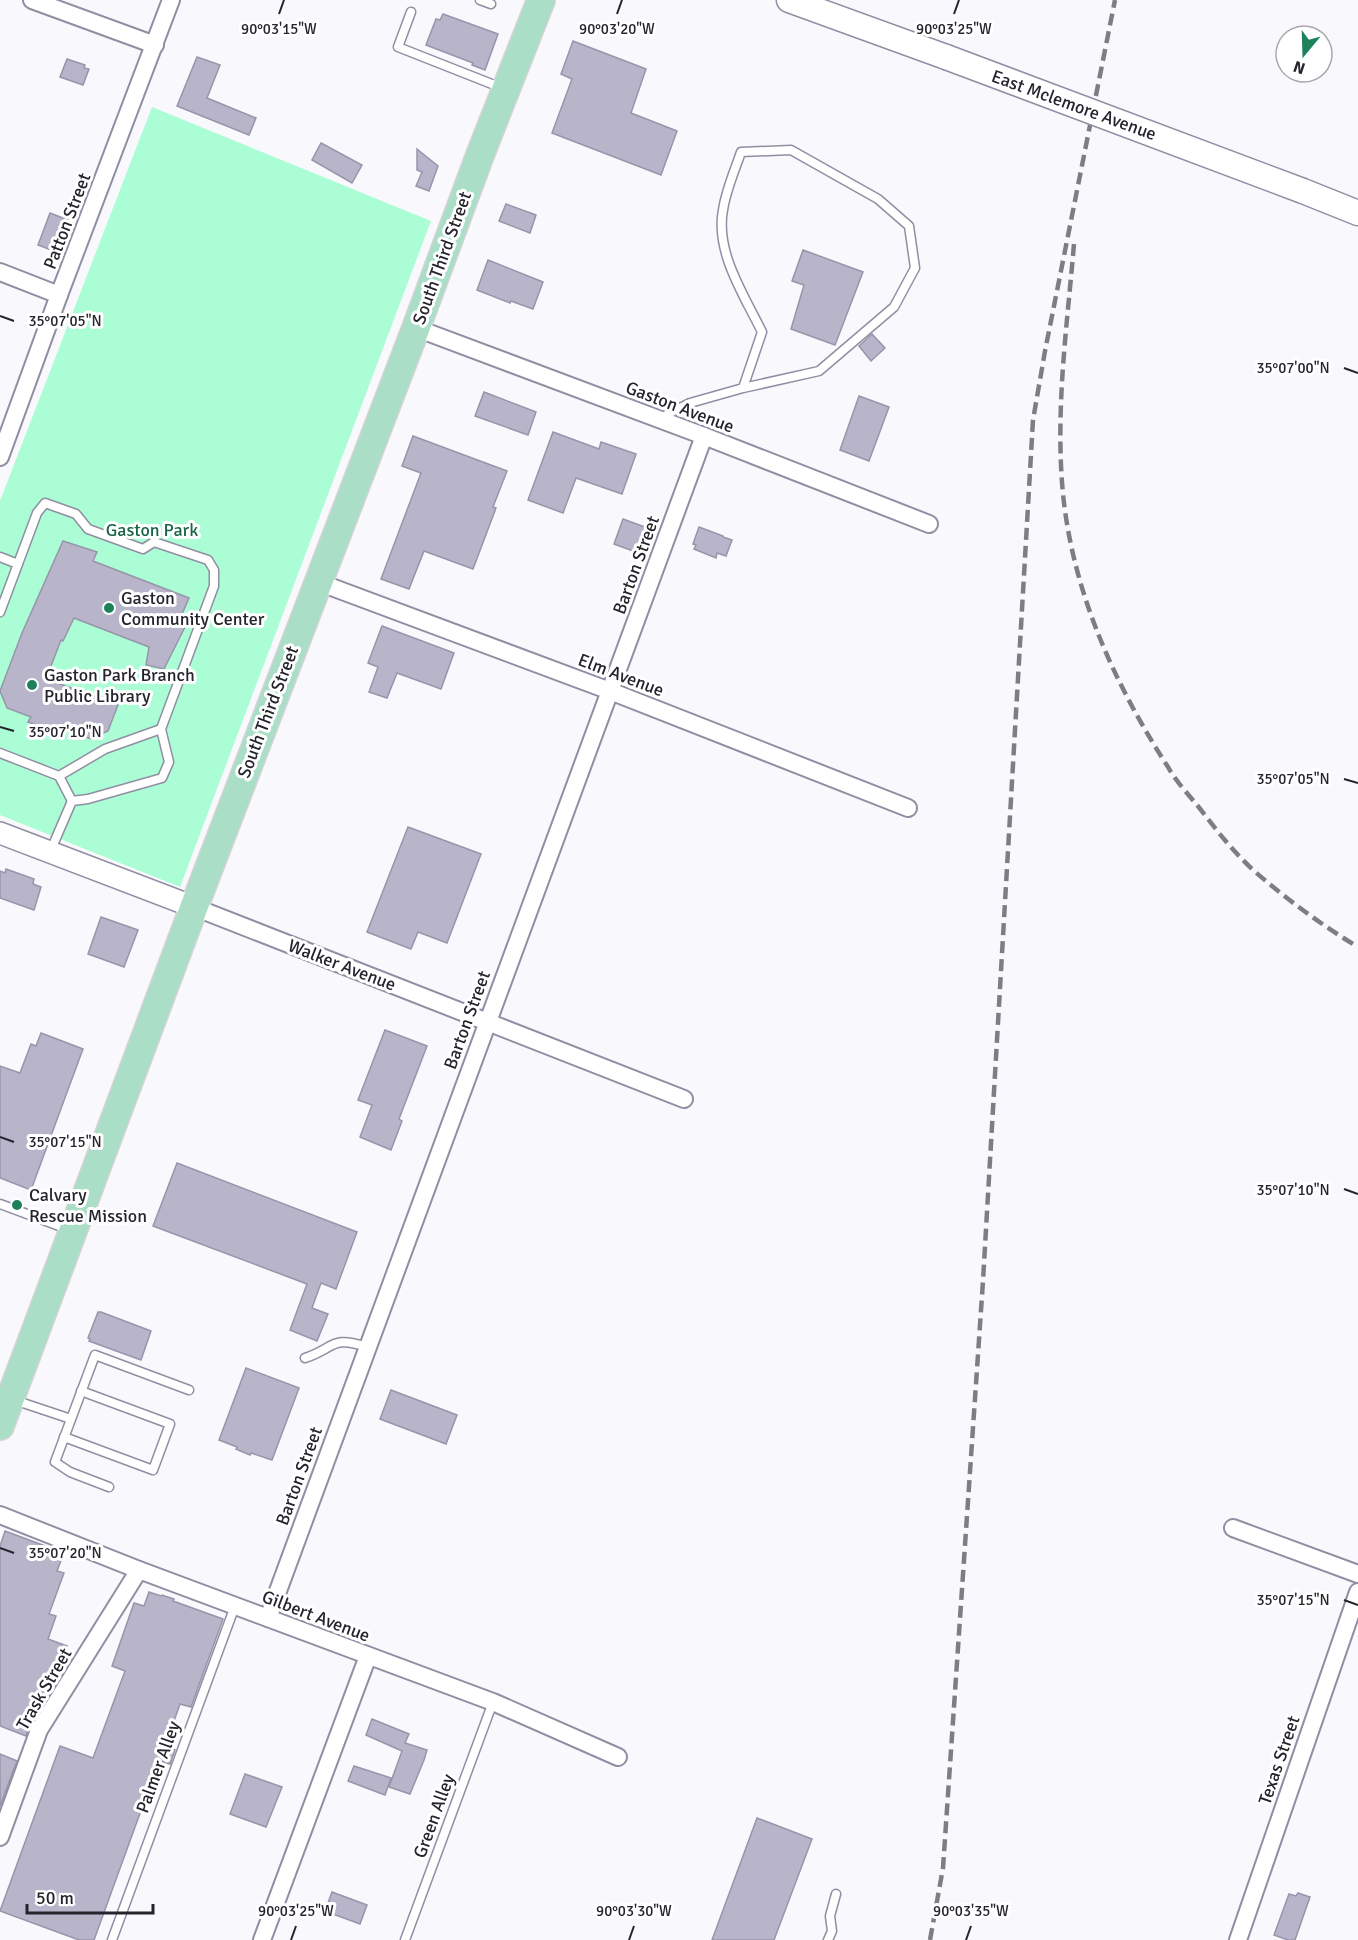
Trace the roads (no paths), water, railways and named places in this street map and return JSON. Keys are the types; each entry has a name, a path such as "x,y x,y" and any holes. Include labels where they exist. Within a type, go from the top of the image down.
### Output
{"main road":[{"name":"South Third Street","path":"0,1426 8,1393 73,1231 194,907 541,0"},
{"name":"East Mclemore Avenue","path":"789,0 1358,213"}],"street":[{"path":"32,0 155,45"},
{"name":"Patton Street","path":"0,457 171,0"},
{"path":"0,272 59,295"},
{"name":"Gaston Avenue","path":"416,328 704,436 929,524"},
{"name":"Barton Street","path":"268,1618 704,436"},
{"name":"Elm Avenue","path":"318,582 610,691 908,808"},
{"name":"Walker Avenue","path":"0,833 684,1099"},
{"name":"Gilbert Avenue","path":"0,1515 139,1570 494,1702 618,1756"},
{"path":"1233,1528 1358,1574"},
{"name":"Trask Street","path":"0,1837 39,1730 139,1570"},
{"name":"Texas Street","path":"1238,1940 1358,1592"},
{"path":"262,1940 368,1656"}],"lane":[{"path":"480,0 491,4"},
{"path":"411,12 398,47 506,90"},
{"path":"658,419 690,403 819,371 894,307 915,268 909,226 878,199 791,150 741,152 723,209 721,236 731,267 762,332 743,388"},
{"path":"0,612 37,513 45,503 76,514 88,529 142,549 154,542 207,560 214,570 214,586 161,729 169,762 162,778 88,799 72,801"},
{"path":"0,557 18,564"},
{"path":"59,776 105,749 161,729"},
{"path":"0,753 59,776 72,801"},
{"path":"50,852 72,801"},
{"path":"0,1204 73,1231"},
{"path":"305,1358 337,1341 353,1342 367,1347"},
{"path":"109,1487 70,1472 55,1462 95,1355 189,1390"},
{"path":"64,1437 153,1470 170,1424 81,1391"},
{"path":"8,1393 71,1419"},
{"name":"Palmer Alley","path":"112,1940 236,1606"},
{"name":"Green Alley","path":"405,1940 494,1702"},
{"path":"828,1940 832,1931 830,1916 836,1894"}],"railway":[{"path":"930,1940 943,1868 983,1281 1033,420 1115,0"},
{"path":"1074,244 1061,400 1061,463 1068,531 1076,567 1099,637 1114,671 1149,736 1179,784 1225,841 1252,869 1277,890 1316,920 1358,947"}],"place":[{"name":"Gaston Community Center","path":"109,608"},
{"name":"Gaston Park Branch Public Library","path":"32,685"},
{"name":"Calvary Rescue Mission","path":"17,1205"}],"park label":[{"name":"Gaston Park","path":"152,530"}]}
